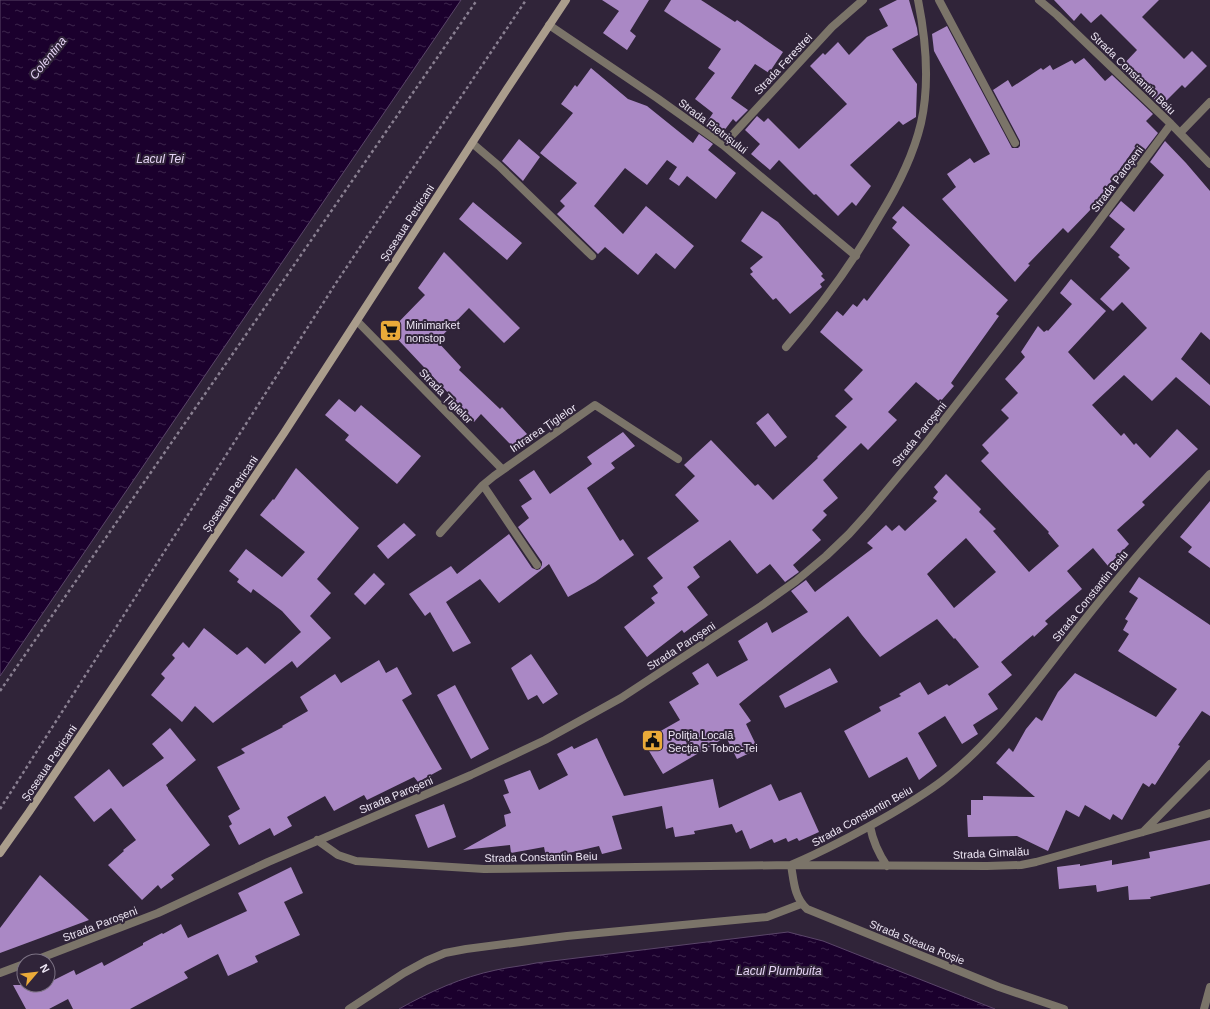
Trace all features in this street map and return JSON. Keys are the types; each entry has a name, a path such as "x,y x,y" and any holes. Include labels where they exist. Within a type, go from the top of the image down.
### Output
{"main road":[{"name":"Șoseaua Petricani","path":"0,853 30,812 262,466 566,0"}],"street":[{"name":"Strada Ferestrei","path":"722,145 832,28 863,0"},
{"path":"786,347 828,296 856,256 900,181 911,156 921,123 925,90 926,59 923,26 918,0"},
{"path":"939,0 1015,144"},
{"name":"Strada Constantin Beiu","path":"1039,0 1057,15 1171,124 1210,164"},
{"name":"Strada Pietrișului","path":"549,25 657,98 722,145 856,256"},
{"path":"1180,133 1210,102"},
{"name":"Strada Paroșeni","path":"54,953 158,913 317,840 471,775 532,746 585,719 654,677 762,606 796,581 849,534 872,509 923,447 1090,233 1171,124"},
{"path":"472,143 499,166 592,256"},
{"name":"Strada Țiglelor","path":"357,321 502,469"},
{"name":"Intrarea Țiglelor","path":"502,469 595,405 678,459"},
{"path":"440,533 483,485 502,469"},
{"name":"Strada Constantin Beiu","path":"317,840 338,855 356,861 484,869 791,865 836,845 910,802 941,781 984,744 1005,720 1083,621 1153,538 1210,474"},
{"path":"483,485 537,565"},
{"path":"1142,833 1210,764"},
{"name":"Strada Gimalău","path":"791,865 1021,865 1142,833 1210,813"},
{"path":"870,826 873,841 887,866"},
{"path":"349,1009 404,973 426,961 446,953 567,936 767,918 801,904 796,891 791,865"},
{"name":"Strada Steaua Roșie","path":"801,904 807,909 1000,988 1064,1009"},
{"path":"0,973 16,967"},
{"path":"1204,1009 1210,987"}],"path":[{"path":"0,691 477,0"},
{"path":"0,809 336,283 526,0"}],"water":[{"name":"Lacul Tei","path":"0,0 461,0 0,676"},
{"name":"Lacul Plumbuita","path":"788,932 823,941 995,1009 399,1009 446,986 483,973 501,969 536,963"}],"building":[{"path":"602,0 649,0 630,31 636,36 627,50 603,33 619,11"},
{"path":"671,0 701,0 735,22 737,20 783,52 769,73 755,64 731,98 748,110 736,122 733,119 720,136 705,125 713,113 695,99 715,73 708,68 721,49 664,11"},
{"path":"897,0 909,0 917,28 918,35 892,49 917,84 916,117 903,125 899,121 850,165 871,186 856,206 852,202 838,216 816,194 814,195 779,160 770,170 751,154 760,144 745,130 757,116 764,122 768,118 799,149 847,104 810,66 823,53 825,55 838,42 849,55 867,37 888,26 879,9"},
{"path":"1054,0 1159,0 1142,17 1184,59 1192,51 1207,66 1185,88 1182,85 1161,106 1120,68 1137,50 1101,14 1091,23 1081,13 1074,21"},
{"path":"947,26 1012,148 1018,148 1020,146 1020,141 993,90 1008,80 1012,87 1041,68 1043,70 1050,65 1053,70 1072,60 1075,64 1084,58 1105,81 1112,75 1153,114 1146,121 1158,133 1142,154 1135,148 1106,189 1112,194 1101,209 1095,205 1068,233 1063,228 1028,264 1030,265 1015,282 942,199 956,187 947,174 970,158 974,163 990,154 934,51 932,34"},
{"path":"591,68 628,99 647,106 693,143 699,134 713,144 708,150 736,173 716,199 687,176 679,186 669,179 677,167 667,160 647,185 625,168 594,206 623,234 646,206 694,246 675,269 656,253 638,275 605,247 598,254 557,214 565,206 560,201 577,183 540,153 573,113 561,104 575,85 577,87"},
{"path":"519,139 540,157 523,181 502,161"},
{"path":"1165,141 1210,191 1210,340 1201,332 1181,359 1210,385 1210,406 1176,377 1152,401 1124,375 1092,405 1121,436 1124,433 1134,445 1136,443 1150,458 1177,429 1198,449 1142,502 1145,505 1117,530 1129,544 1108,566 1093,548 1067,571 1082,589 1045,621 1048,624 1034,637 1033,635 1001,662 1012,675 988,694 998,709 973,725 978,734 962,744 945,716 918,733 937,766 919,780 907,757 869,778 844,731 881,711 879,707 901,696 899,694 920,682 928,695 947,684 949,686 979,667 937,619 880,657 848,616 739,704 751,721 746,724 758,749 737,759 726,737 663,774 643,741 680,720 669,702 699,684 692,673 708,663 717,677 748,660 738,641 767,622 772,633 808,612 791,591 806,580 815,592 873,548 867,543 886,525 892,531 899,525 905,531 937,501 933,498 938,492 934,487 946,474 981,509 979,512 996,529 993,531 1029,572 1059,546 1048,533 1049,532 981,461 989,453 982,445 1009,418 1001,410 1018,393 1005,379 1025,357 1021,352 1038,326 1044,332 1047,330 1048,331 1072,304 1060,293 1071,279 1106,311 1068,352 1094,380 1147,328 1122,302 1113,311 1100,299 1130,268 1118,257 1120,255 1110,247 1125,229 1109,216 1121,201 1134,212 1164,175 1150,162","holes":["966,538 996,572 954,608 927,574"]},
{"path":"473,202 522,243 507,260 459,219"},
{"path":"903,206 1008,300 996,314 999,316 951,383 954,386 940,402 916,382 888,412 897,420 868,450 861,443 823,480 838,498 823,511 827,515 812,530 821,540 793,565 799,572 785,582 770,564 757,574 730,540 693,567 700,577 687,587 708,615 684,633 682,630 647,657 624,627 655,603 651,598 658,593 653,586 663,578 647,558 699,521 675,495 695,476 684,465 711,440 755,486 758,484 773,500 818,458 817,457 847,427 835,416 853,399 844,390 863,370 820,332 837,311 843,316 853,304 857,307 864,298 867,301 910,245 892,228 897,222 892,218"},
{"path":"762,211 778,222 823,274 821,276 825,280 820,284 822,287 790,314 776,298 773,300 750,274 753,272 750,268 763,257 741,241"},
{"path":"444,252 520,328 504,343 469,308 437,341 461,367 459,370 500,409 502,407 527,434 513,447 481,414 474,422 451,399 452,397 390,331 425,295 418,288"},
{"path":"339,399 355,412 361,405 421,456 397,484 345,440 349,435 325,415"},
{"path":"768,413 787,437 775,447 756,423"},
{"path":"623,432 635,446 611,463 615,468 587,488 620,541 623,539 634,555 595,582 568,597 549,564 499,603 480,579 446,602 471,643 453,652 430,612 425,616 409,594 451,566 457,574 509,534 532,568 537,570 540,569 542,562 518,527 529,518 521,506 532,499 519,480 534,470 550,494 592,464 587,457"},
{"path":"296,468 359,528 317,579 331,593 310,616 331,638 297,668 292,661 213,723 195,706 182,722 151,695 165,678 161,674 175,658 172,655 183,642 189,648 204,628 237,655 247,647 265,664 301,632 282,611 253,589 251,593 237,582 239,579 229,571 246,549 282,577 305,552 260,515 273,499 274,500"},
{"path":"1210,501 1210,568 1188,552 1192,547 1180,537"},
{"path":"404,523 416,535 388,559 377,546"},
{"path":"374,573 385,584 365,605 354,594"},
{"path":"1139,577 1210,625 1210,716 1202,711 1178,745 1180,746 1155,785 1152,783 1149,787 1143,783 1122,820 1113,814 1110,820 1085,805 1079,817 1066,810 1048,851 1017,836 968,837 967,815 971,815 971,800 983,800 983,796 1035,797 996,763 1009,748 1013,752 1026,729 1036,717 1042,721 1058,692 1075,673 1156,717 1177,689 1118,651 1129,634 1123,630 1128,621 1125,619 1138,598 1129,592"},
{"path":"531,654 558,694 543,704 537,695 528,700 511,668"},
{"path":"379,660 386,673 397,667 412,694 402,700 442,769 418,782 414,777 367,800 364,795 334,811 325,796 287,817 292,826 274,836 270,828 239,845 229,826 232,824 228,816 240,809 217,767 245,753 241,749 283,727 282,726 308,711 300,697 335,674 341,683"},
{"path":"830,668 838,682 785,708 779,696"},
{"path":"455,685 489,749 471,759 437,695"},
{"path":"170,728 196,760 166,785 210,845 171,875 174,879 161,889 158,885 142,900 108,865 136,840 111,808 94,822 74,797 109,769 123,787 164,758 152,744"},
{"path":"597,738 624,796 713,779 719,808 771,784 779,801 801,792 819,832 799,841 797,838 788,842 786,838 774,843 772,839 750,849 742,830 736,833 732,824 694,831 695,834 675,837 673,827 666,829 662,806 612,816 622,849 602,854 599,846 546,857 544,847 511,853 510,845 463,850 506,826 504,815 511,813 503,795 509,793 504,780 530,770 539,790 568,775 557,754 572,746 574,749"},
{"path":"444,804 456,837 428,848 415,815"},
{"path":"1210,840 1210,884 1150,897 1151,899 1129,900 1128,886 1097,892 1096,885 1059,889 1057,867 1080,864 1080,866 1112,860 1112,865 1150,858 1149,852"},
{"path":"291,867 303,893 284,902 300,935 255,956 258,962 228,976 218,954 184,972 188,978 130,1009 73,1009 68,999 49,1009 26,1009 17,993 56,993 56,979 74,970 76,975 102,962 104,966 143,945 143,943 181,924 188,938 247,911 238,893"},
{"path":"40,875 89,920 0,953 0,928"}],"place":[{"name":"Minimarket nonstop","path":"390,331"},
{"name":"Poliția Locală Secția 5 Toboc-Tei","path":"653,741"}],"water label":[{"name":"Colentina","path":"48,58"}]}
